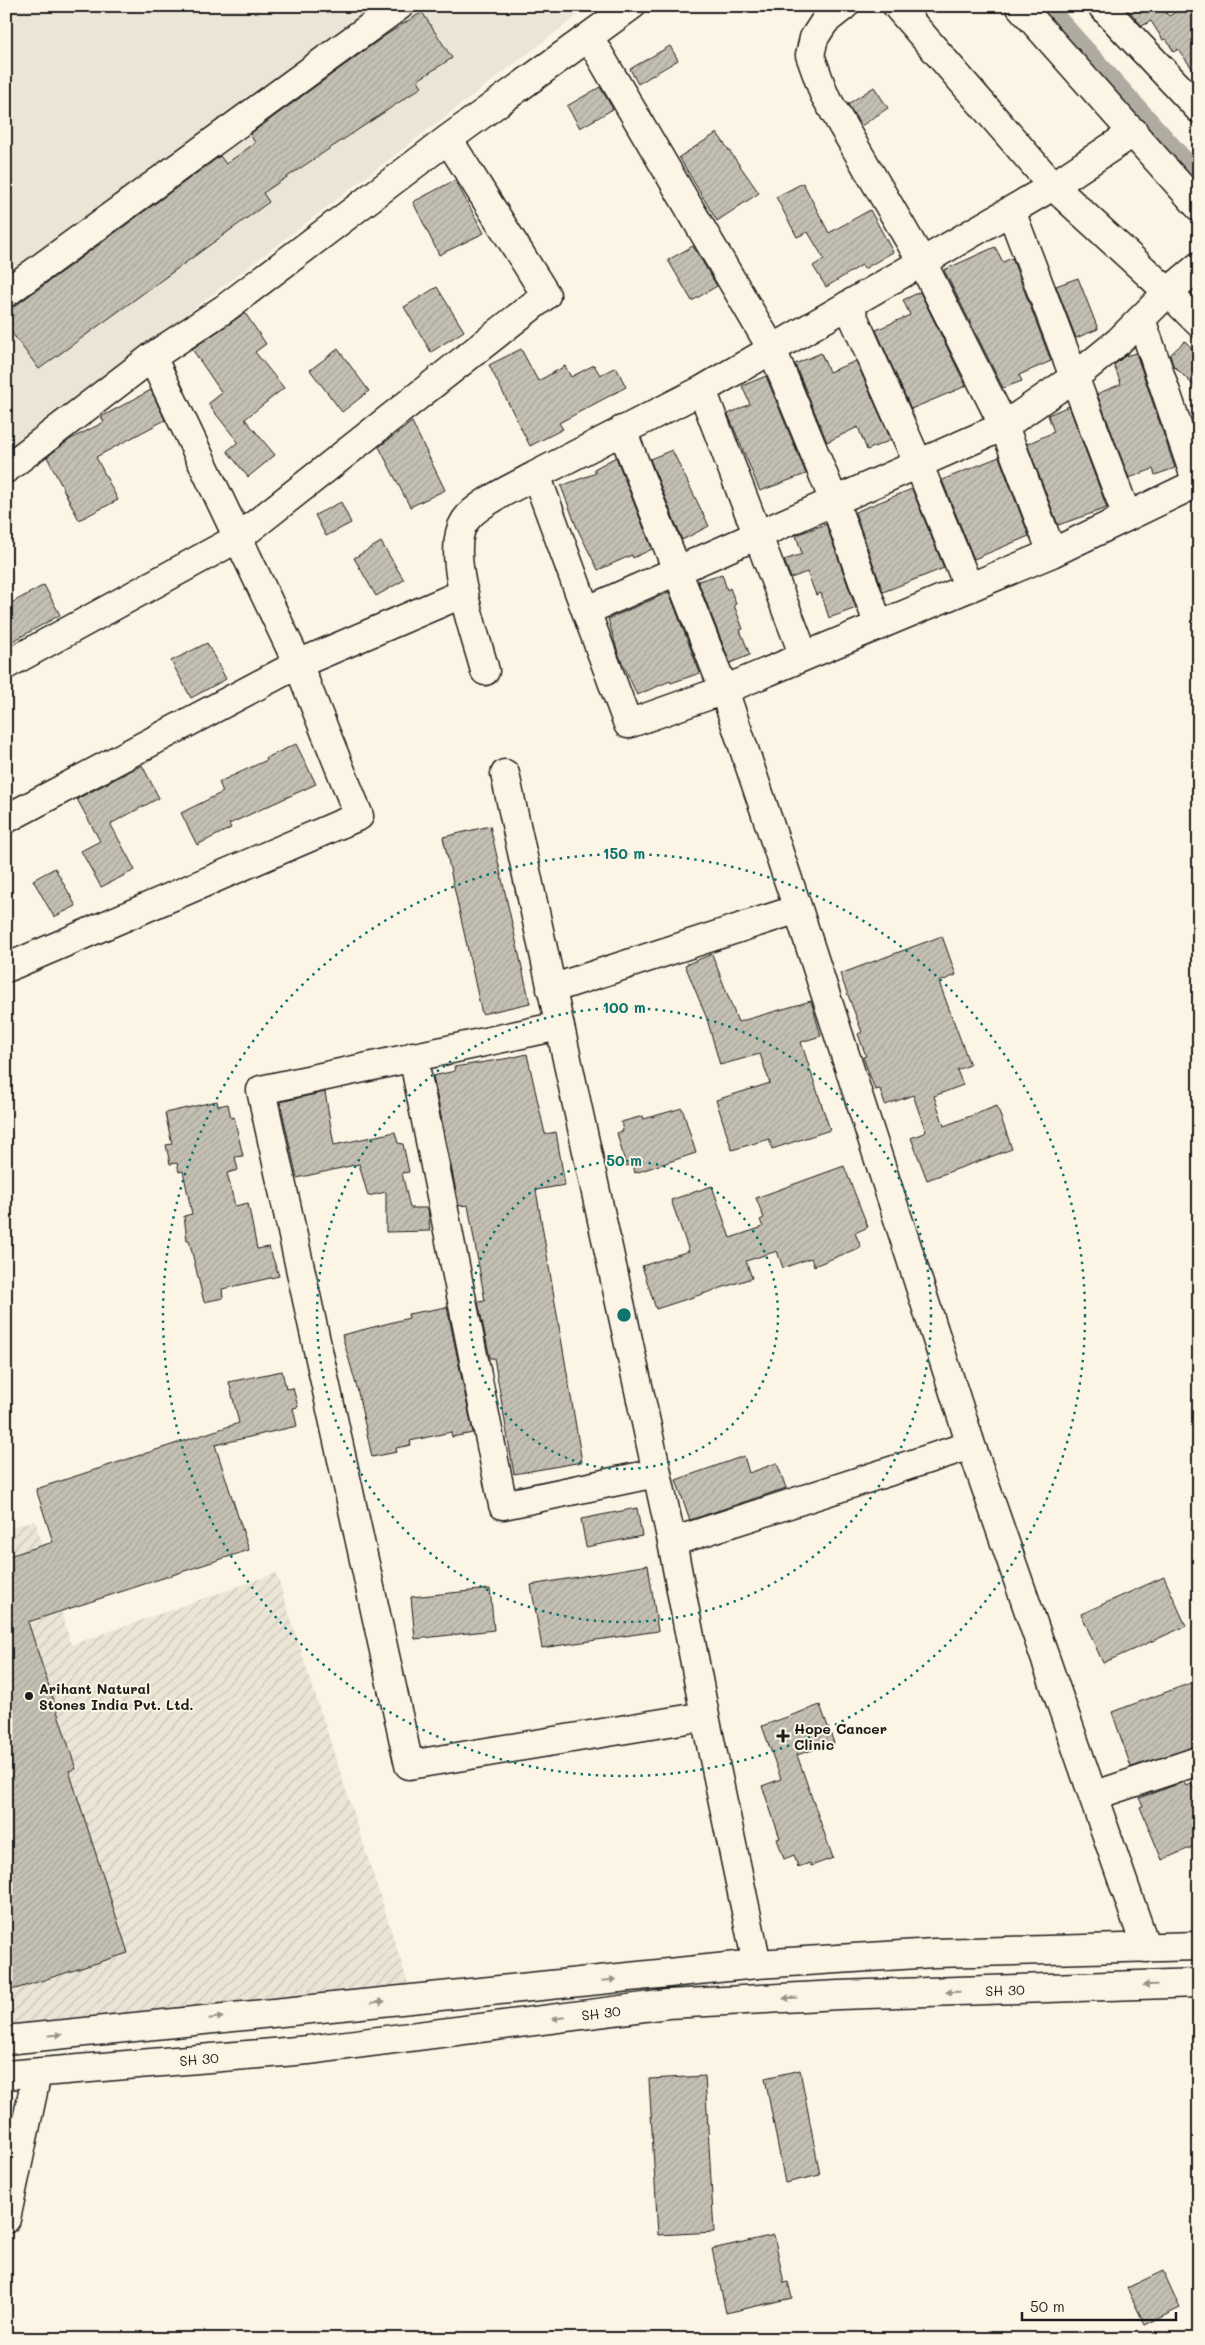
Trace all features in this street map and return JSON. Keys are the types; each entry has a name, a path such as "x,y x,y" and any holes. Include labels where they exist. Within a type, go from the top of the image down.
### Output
{"street":[{"path":"6,293 399,6"},
{"path":"6,469 152,358 224,309 448,140 631,6"},
{"path":"844,6 825,21 814,38 810,55 824,94 922,262 1004,426 1052,553"},
{"path":"897,6 1053,186 1199,323"},
{"path":"1020,6 1199,207"},
{"path":"1102,6 1199,109"},
{"path":"589,37 772,349 834,501 879,626"},
{"path":"485,671 460,576 457,547 465,521 481,507 536,475 702,390 1053,186 1134,132"},
{"path":"6,665 238,538 546,295 448,140"},
{"path":"1011,211 1076,376 1127,516"},
{"path":"586,611 1004,426 1076,376 1119,341 1168,292 1199,266"},
{"path":"848,305 918,463 969,588"},
{"path":"536,475 628,724 724,690 1052,553 1198,483 1141,319"},
{"path":"6,968 360,816 298,664 152,358"},
{"path":"702,390 804,656"},
{"path":"622,430 724,690 798,909 971,1444 1146,1948"},
{"path":"6,819 298,664 464,593"},
{"path":"505,774 558,1026 672,1542 705,1716 757,1964"},
{"path":"551,989 798,909"},
{"path":"558,1026 261,1090 409,1765 705,1716"},
{"path":"413,1056 503,1505 656,1473"},
{"path":"672,1542 971,1444"},
{"path":"1093,1796 1198,1761"},
{"path":"6,2040 757,1964 934,1954 1199,1946"},
{"name":"SH 30","path":"6,2075 308,2050 668,2004 839,1995 1199,1983"},
{"path":"6,2220 37,2073"}],"shaded area":[{"path":"6,6 590,6 6,452"},
{"path":"35,1520 71,1645 276,1573 410,1989 6,2026 6,1529"}],"building":[{"path":"1125,6 1178,6 1166,13 1169,16 1186,6 1199,6 1199,78 1178,49 1174,52 1166,39 1163,40 1151,21 1142,26"},
{"path":"422,12 452,58 418,80 422,87 263,193 269,202 39,369 6,325 6,308 15,306 220,156 226,164 255,143 250,134 383,37"},
{"path":"670,46 678,60 638,84 630,69"},
{"path":"600,87 613,109 580,128 567,106"},
{"path":"874,87 888,108 861,126 848,104"},
{"path":"717,133 759,193 717,221 679,157"},
{"path":"455,180 484,233 439,255 413,202"},
{"path":"803,183 829,233 870,210 893,252 864,269 862,265 826,287 813,266 824,259 808,232 797,237 776,197"},
{"path":"693,246 717,286 692,301 668,260"},
{"path":"995,247 1003,262 1012,258 1051,361 1019,375 1022,381 1003,388 944,270"},
{"path":"1078,278 1098,329 1076,338 1056,286"},
{"path":"437,287 464,331 431,352 404,307"},
{"path":"920,292 966,386 911,409 876,330 910,315 903,300"},
{"path":"245,313 266,344 255,352 284,388 245,419 275,455 248,477 227,451 238,442 208,404 222,393 192,349"},
{"path":"1185,341 1199,356 1199,391 1173,365 1170,355"},
{"path":"338,349 369,391 342,412 310,370"},
{"path":"521,349 538,381 565,366 571,377 594,365 600,375 616,367 626,387 559,423 563,429 530,446 489,365"},
{"path":"821,353 829,372 856,361 891,440 867,450 858,427 827,442 795,364"},
{"path":"1136,353 1175,468 1155,475 1153,469 1129,478 1097,394 1121,384 1114,365 1125,356"},
{"path":"766,376 806,474 760,491 728,414 750,404 742,386"},
{"path":"151,390 165,420 96,457 118,500 79,520 47,457 69,440 104,422 101,417"},
{"path":"1069,406 1107,508 1058,525 1027,444 1054,432 1048,415"},
{"path":"412,422 445,490 410,507 379,447"},
{"path":"672,450 709,526 682,540 650,459"},
{"path":"616,457 652,549 633,558 632,555 598,570 577,528 561,486 596,473 594,469"},
{"path":"999,457 1029,536 974,559 942,480"},
{"path":"912,489 944,568 883,592 855,512"},
{"path":"341,502 351,523 326,536 315,515"},
{"path":"826,524 856,608 829,618 821,593 816,595 807,572 791,578 784,560 802,554 796,535"},
{"path":"381,542 404,580 376,596 354,558"},
{"path":"722,574 727,590 730,588 736,604 734,605 743,629 740,630 750,655 730,663 698,581"},
{"path":"44,585 60,615 6,645 6,606"},
{"path":"669,592 700,673 671,683 670,681 637,695 618,653 608,619"},
{"path":"207,643 226,679 191,698 171,661"},
{"path":"296,744 316,784 229,824 231,828 197,845 181,813 223,792 219,782 267,760 266,758"},
{"path":"142,765 159,798 111,825 135,870 101,887 81,851 100,841 77,799"},
{"path":"490,826 530,1003 482,1014 443,837"},
{"path":"55,868 76,906 54,917 33,880"},
{"path":"942,936 956,975 939,982 970,1065 957,1070 963,1085 934,1096 944,1126 997,1106 1012,1149 927,1180 911,1138 926,1132 913,1095 885,1105 880,1089 875,1090 863,1057 866,1056 858,1034 862,1032 840,974"},
{"path":"712,954 738,1022 811,1001 821,1036 801,1042 830,1130 772,1149 769,1139 732,1150 716,1100 770,1083 760,1054 720,1065 707,1019 685,965"},
{"path":"527,1054 545,1134 556,1132 565,1185 536,1190 582,1462 514,1474 494,1358 490,1358 478,1302 485,1301 468,1205 459,1206 433,1076 455,1071 454,1067"},
{"path":"325,1092 334,1145 395,1132 398,1143 403,1144 409,1172 402,1173 410,1208 428,1208 430,1231 386,1232 386,1192 368,1196 359,1164 297,1178 280,1102"},
{"path":"217,1101 218,1106 228,1104 231,1118 234,1117 243,1156 235,1157 238,1170 227,1173 235,1206 248,1203 257,1249 269,1247 279,1276 222,1289 223,1298 204,1302 189,1240 187,1240 184,1216 192,1214 183,1171 179,1172 177,1163 170,1164 166,1145 172,1144 165,1113"},
{"path":"682,1108 696,1153 635,1173 633,1164 626,1166 617,1133 623,1131 621,1122 643,1116 644,1119"},
{"path":"844,1166 868,1227 855,1233 861,1247 814,1266 811,1258 783,1268 777,1251 746,1261 752,1278 656,1309 642,1266 689,1251 671,1200 712,1186 730,1238 763,1227 760,1220 764,1218 756,1198"},
{"path":"447,1307 473,1433 452,1437 451,1432 410,1441 411,1445 396,1448 397,1452 372,1457 357,1388 342,1335 409,1318 408,1314"},
{"name":"Arihant Natural Stones India Pvt. Ltd.","path":"282,1371 286,1389 293,1388 298,1407 293,1408 297,1426 215,1445 249,1550 28,1622 76,1769 69,1771 128,1953 6,1992 6,1557 53,1542 36,1489 239,1423 229,1382"},
{"path":"744,1456 749,1473 777,1463 786,1488 690,1520 676,1480"},
{"path":"637,1508 642,1536 586,1547 581,1519"},
{"path":"648,1565 658,1631 542,1648 531,1585"},
{"path":"1164,1577 1186,1626 1103,1663 1081,1614"},
{"path":"490,1589 494,1630 415,1639 411,1597"},
{"path":"1199,1680 1199,1746 1131,1767 1112,1712"},
{"path":"820,1705 834,1743 797,1755 833,1858 811,1866 810,1863 798,1867 794,1855 784,1859 777,1839 780,1838 762,1786 781,1779 762,1726"},
{"path":"1184,1782 1186,1786 1191,1784 1194,1789 1199,1787 1199,1844 1162,1860 1140,1807 1143,1806 1139,1798"},
{"path":"800,2070 820,2175 785,2183 765,2078"},
{"path":"705,2076 714,2232 658,2235 649,2079"},
{"path":"774,2235 784,2283 788,2282 792,2298 726,2313 712,2249"},
{"path":"1163,2271 1180,2308 1145,2325 1127,2288"}],"waterway":[{"path":"1045,6 1199,178"}],"place":[{"name":"Arihant Natural Stones India Pvt. Ltd.","path":"29,1696"},
{"name":"Hope Cancer Clinic","path":"783,1736"}]}
